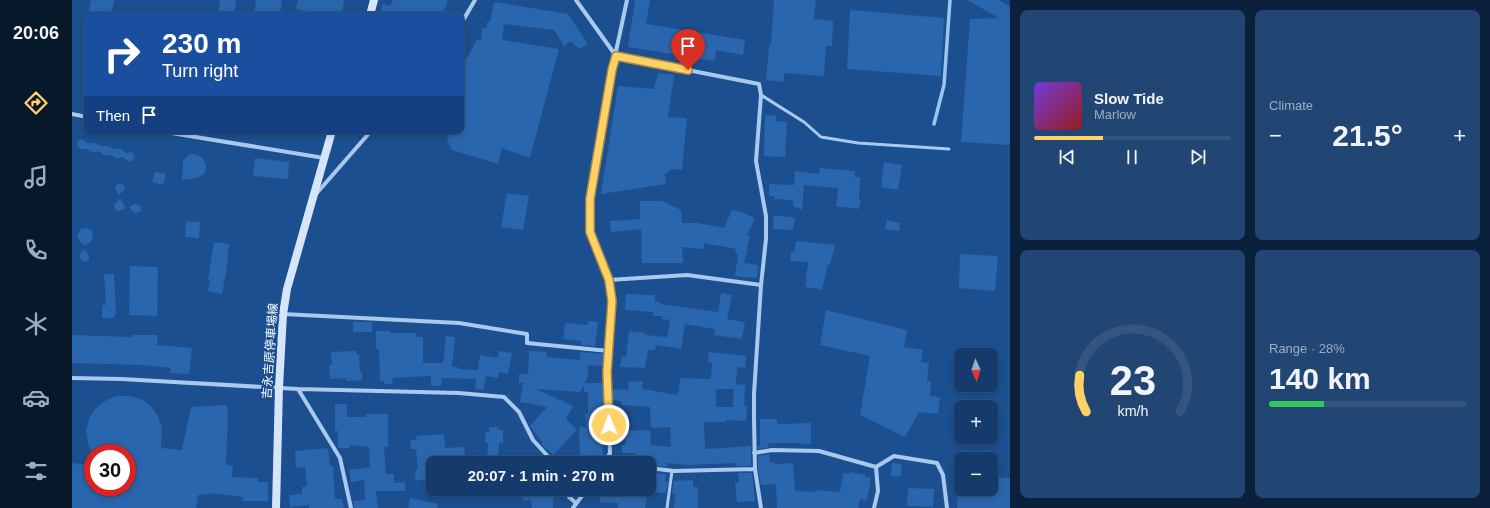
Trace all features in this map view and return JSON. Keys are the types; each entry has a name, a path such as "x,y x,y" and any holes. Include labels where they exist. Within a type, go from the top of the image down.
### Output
{"main road":[{"path":"371,12 374,0"},
{"name":"吉永吉原停車場線","path":"276,508 279,387 283,314 287,289 331,134"}],"street":[{"path":"464,19 475,0"},
{"path":"576,0 616,56 759,84 762,95 756,162 766,216 766,239 761,285 754,394 754,453 761,508"},
{"path":"609,456 610,453 607,372 612,301 609,280 590,232 590,206 612,70 628,0"},
{"path":"72,114 84,116"},
{"path":"177,134 324,158"},
{"path":"313,198 367,134"},
{"path":"609,280 687,275 761,285"},
{"path":"283,314 459,323 527,334 527,343 608,351"},
{"path":"72,378 504,397 519,412 533,440 548,456"},
{"path":"298,389 340,458 351,508"},
{"path":"754,453 772,450 819,451 876,467 894,456 937,463 943,475 947,508"},
{"path":"874,508 878,491 876,467"},
{"path":"656,469 672,471 755,469"},
{"path":"569,496 576,503"},
{"path":"574,508 582,496"}],"lane":[{"path":"762,95 804,122 821,137 858,143 949,149"},
{"path":"667,508 672,471"}],"building":[{"path":"91,0 114,0 112,12 89,12"},
{"path":"220,0 236,0 234,12 218,12"},
{"path":"256,0 282,0 280,12 254,12"},
{"path":"298,0 344,0 342,12 309,12 296,9"},
{"path":"393,0 448,0 443,12 381,12 383,4 390,6"},
{"path":"635,0 650,0 646,24 745,40 743,55 716,50 715,61 628,47"},
{"path":"774,0 816,0 814,19 833,21 832,46 826,46 824,76 784,73 784,82 766,80 769,45 771,45"},
{"path":"967,0 999,0 1010,7 1010,145 961,142 970,19 999,18"},
{"path":"494,2 568,14 588,44 579,49 570,41 564,46 554,30 504,24 502,40 559,49 530,158 502,148 498,164 452,150 447,139 448,134 464,134 464,60 469,55 477,39 481,40 482,28 487,28 487,22 490,22"},
{"path":"850,10 944,18 941,76 847,69"},
{"path":"658,73 674,75 668,117 687,118 682,170 672,169 665,174 666,184 601,194 618,86 654,89"},
{"path":"765,115 776,116 776,121 787,122 785,157 764,156"},
{"path":"80,139 87,143 95,143 101,146 108,146 113,149 120,149 126,153 132,152 135,158 130,162 122,157 117,159 111,155 104,155 99,151 94,153 87,149 80,149 77,146 77,143"},
{"path":"192,154 203,158 206,170 204,174 197,178 182,180 183,161 188,155"},
{"path":"255,158 289,162 288,179 253,176"},
{"path":"884,162 902,165 898,190 881,187"},
{"path":"820,168 855,171 855,177 860,177 859,199 861,200 859,209 836,206 838,188 804,185 802,210 793,206 793,200 774,199 774,196 769,196 769,184 794,185 795,171 819,174"},
{"path":"155,172 166,174 163,185 152,182"},
{"path":"118,183 123,184 125,187 119,195 115,188"},
{"path":"507,193 529,196 523,230 501,227"},
{"path":"120,199 126,208 119,211 114,207"},
{"path":"640,201 663,201 681,210 682,223 697,223 724,228 732,210 739,211 755,218 747,235 750,236 744,263 758,265 757,278 735,276 738,254 735,253 736,249 704,243 704,249 682,247 683,263 642,263 641,229 611,232 610,221 640,219"},
{"path":"135,204 139,205 141,208 141,211 137,213 133,212 129,207"},
{"path":"774,215 795,218 793,230 773,229"},
{"path":"887,220 900,223 899,231 885,229"},
{"path":"186,221 200,222 199,238 185,237"},
{"path":"86,228 92,231 93,237 85,246 79,241 77,236 81,229"},
{"path":"796,241 835,245 830,265 828,264 822,290 805,287 807,279 805,279 809,262 790,261 791,252 794,252"},
{"path":"214,242 229,244 228,261 222,294 208,291 210,280 208,280"},
{"path":"85,249 89,260 84,262 81,260 80,254"},
{"path":"960,254 998,256 995,291 959,288"},
{"path":"130,266 158,267 157,316 129,315"},
{"path":"104,274 114,274 116,315 114,315 114,318 102,318 102,305 106,305"},
{"path":"721,293 732,295 727,319 745,322 742,339 714,335 715,329 685,324 681,349 656,345 655,350 648,350 645,368 620,367 622,356 626,357 629,331 645,333 645,335 667,337 670,320 662,319 662,316 653,316 653,312 625,310 626,294 655,295 655,302 661,302 660,304 718,312"},
{"path":"826,310 907,330 904,347 923,350 921,362 929,363 927,381 931,382 930,396 940,397 938,414 919,412 905,437 860,415 870,356 820,345"},
{"path":"588,321 598,322 595,346 581,345 581,341 563,339 565,323 587,325"},
{"path":"353,322 372,322 372,332 353,332"},
{"path":"376,331 390,331 390,333 416,333 416,337 423,337 423,362 425,363 443,363 446,336 455,337 452,367 458,367 458,369 478,370 480,355 498,358 499,351 512,353 508,374 499,372 498,378 486,376 483,390 475,389 476,379 442,378 441,386 431,386 431,376 392,378 393,384 384,384 384,381 380,381 379,349 376,349"},
{"path":"72,335 132,337 133,335 157,335 157,345 192,348 189,374 170,373 171,368 142,365 72,363"},
{"path":"356,351 356,354 359,354 362,380 346,381 346,378 330,379 329,365 332,365 331,352"},
{"path":"529,351 547,352 546,357 580,360 580,352 605,354 603,366 588,365 588,376 585,383 604,383 604,422 595,422 597,443 602,443 603,455 580,456 579,427 586,427 585,413 588,414 588,392 584,392 584,385 580,392 536,389 573,406 566,419 577,430 553,455 541,444 543,443 530,426 547,407 520,402 523,383 519,383 519,374 528,374"},
{"path":"709,352 746,356 745,368 737,367 736,384 745,385 744,406 747,406 746,421 726,420 726,422 704,422 705,448 751,446 751,466 737,466 736,463 688,465 667,463 667,467 656,466 656,456 635,456 635,453 622,453 622,445 626,445 625,431 650,430 651,445 671,447 670,427 651,428 650,407 622,405 621,401 612,400 611,389 628,390 629,382 643,381 642,389 678,395 680,378 711,379 712,362 708,362","holes":["716,389 734,389 733,407 716,407"]},
{"path":"116,396 129,396 141,399 151,406 158,416 162,428 161,448 182,450 191,407 226,405 228,412 226,465 233,466 232,477 258,478 258,482 268,482 268,501 243,501 243,497 211,493 198,495 196,508 72,508 72,463 84,465 84,496 136,496 136,444 88,443 86,431 89,419 95,409 105,401"},
{"path":"335,404 347,404 347,417 366,417 366,414 388,414 388,447 384,447 386,474 394,474 394,483 405,482 405,491 376,491 378,508 354,508 353,501 365,500 364,480 351,482 349,470 370,467 369,447 350,445 350,448 338,448 338,431 335,431"},
{"path":"760,419 777,419 777,424 811,423 811,444 768,443 769,447 758,449 758,446 760,446"},
{"path":"489,427 499,427 498,430 503,430 503,443 499,443 498,456 487,456 488,443 485,443 486,432 489,432"},
{"path":"444,434 445,448 464,447 465,455 426,456 426,481 415,480 416,469 418,469 416,449 411,449 410,440 417,440 416,436"},
{"path":"328,448 330,466 333,466 335,499 342,499 344,508 309,508 309,505 290,507 289,495 302,494 302,487 307,486 305,467 296,468 295,451"},
{"path":"769,454 770,463 793,463 795,491 815,492 816,490 840,492 843,473 849,474 849,472 865,475 865,477 871,478 867,500 860,499 858,508 777,508 776,484 761,485 758,469 758,456"},
{"path":"892,463 902,464 901,476 891,476"},
{"path":"656,473 666,474 665,482 668,481 666,493 656,492"},
{"path":"738,473 752,473 755,501 737,502 735,483 739,482"},
{"path":"998,477 1010,478 1010,508 957,508 958,496 998,496"},
{"path":"693,480 693,487 698,487 698,508 674,508 675,494 672,494 674,481"},
{"path":"908,488 934,489 933,507 907,506"},
{"path":"523,496 554,496 553,508 532,508 531,500 523,501"},
{"path":"600,496 647,496 645,508 618,508 618,503 600,502"},
{"path":"410,498 438,504 437,508 408,508"}],"waterway":[{"path":"934,124 944,85 950,0"}],"route":[{"path":"609,425 607,372 612,301 609,280 590,232 590,199 612,70 616,56 688,70"}]}
